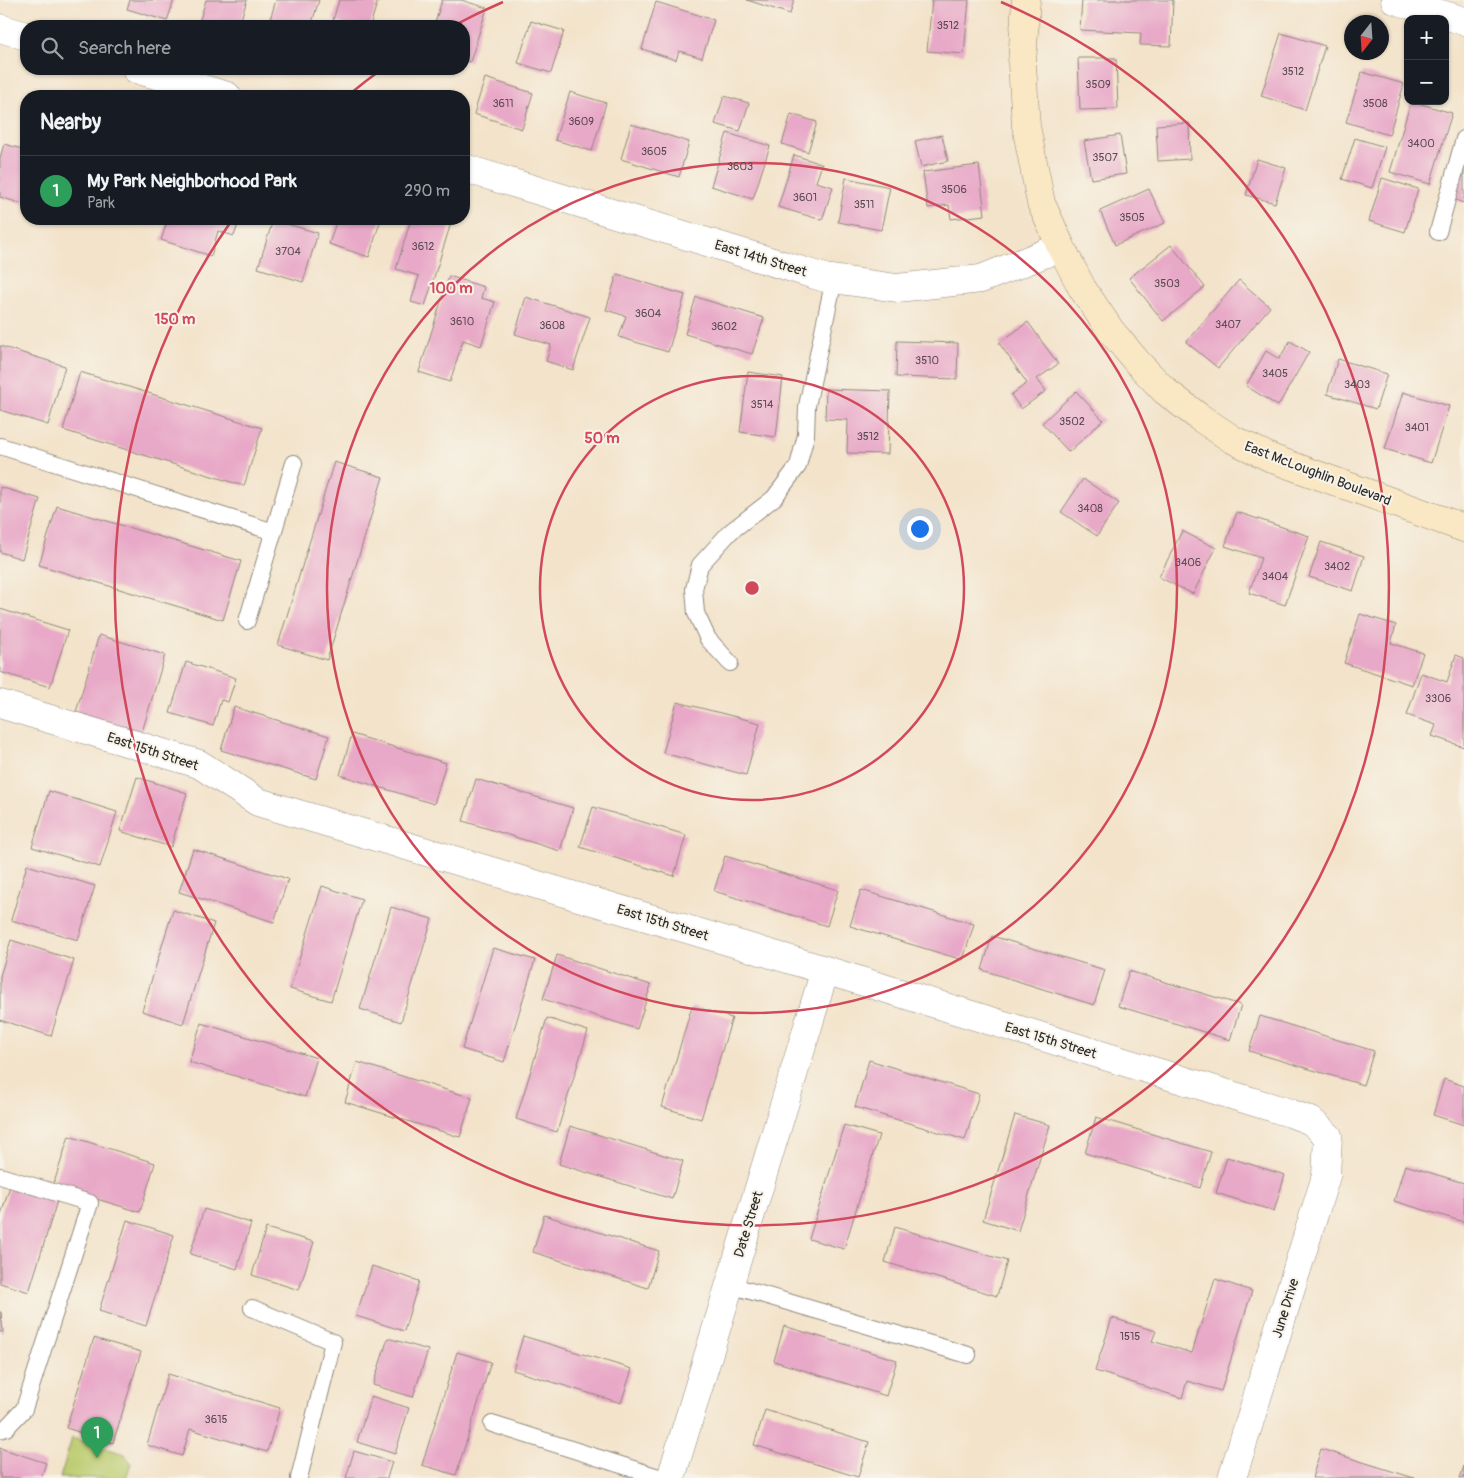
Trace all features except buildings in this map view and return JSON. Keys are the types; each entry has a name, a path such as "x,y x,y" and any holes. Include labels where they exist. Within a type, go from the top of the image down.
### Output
{"street":[{"name":"East McLoughlin Boulevard","path":"1026,0 1022,64 1026,126 1041,203 1082,288 1110,331 1138,364 1165,391 1232,439 1274,458 1464,528"},
{"path":"1395,0 1464,21"},
{"path":"0,28 20,34"},
{"path":"156,75 207,90"},
{"name":"East 14th Street","path":"470,170 825,278 897,288 981,279 1061,247"},
{"name":"East 15th Street","path":"1,707 199,764 258,802 825,970 1290,1113 1311,1122 1328,1136"},
{"name":"Date Street","path":"671,1478 825,970"},
{"name":"June Drive","path":"1232,1478 1326,1176 1328,1136"}],"lane":[{"path":"1438,232 1464,139"},
{"path":"730,662 708,640 696,613 694,589 700,564 730,532 774,498 798,466 806,435 807,406 834,279"},
{"path":"0,446 274,532"},
{"path":"247,621 294,463"},
{"path":"0,1176 90,1203 24,1409 6,1428 0,1430"},
{"path":"730,1285 968,1355"},
{"path":"252,1308 333,1342 299,1478"},
{"path":"492,1424 662,1478"}],"green space":[{"path":"72,1438 125,1454 131,1463 126,1478 60,1478"}],"place":[{"name":"My Park Neighborhood Park","path":"97,1458"}]}
